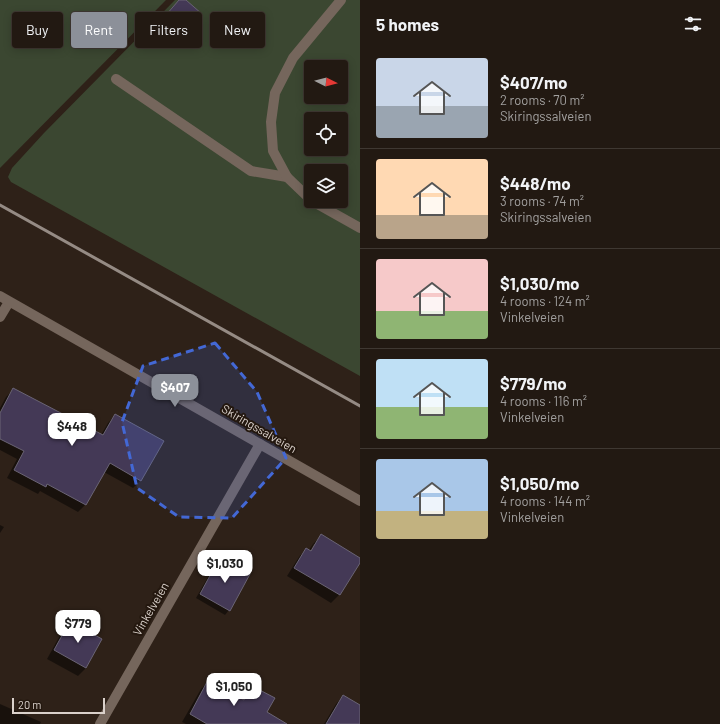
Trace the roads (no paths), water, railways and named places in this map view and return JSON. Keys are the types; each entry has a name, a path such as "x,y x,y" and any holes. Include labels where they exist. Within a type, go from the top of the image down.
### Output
{"main road":[{"path":"304,193 287,177 273,151 271,122 275,93 293,58 341,0"},
{"path":"116,79 251,171 287,177"},
{"path":"324,208 360,228"},
{"name":"Skiringssalveien","path":"0,296 360,501"},
{"path":"0,317 9,302"},
{"name":"Vinkelveien","path":"100,724 260,444"}],"railway":[{"path":"0,205 360,406"}]}
